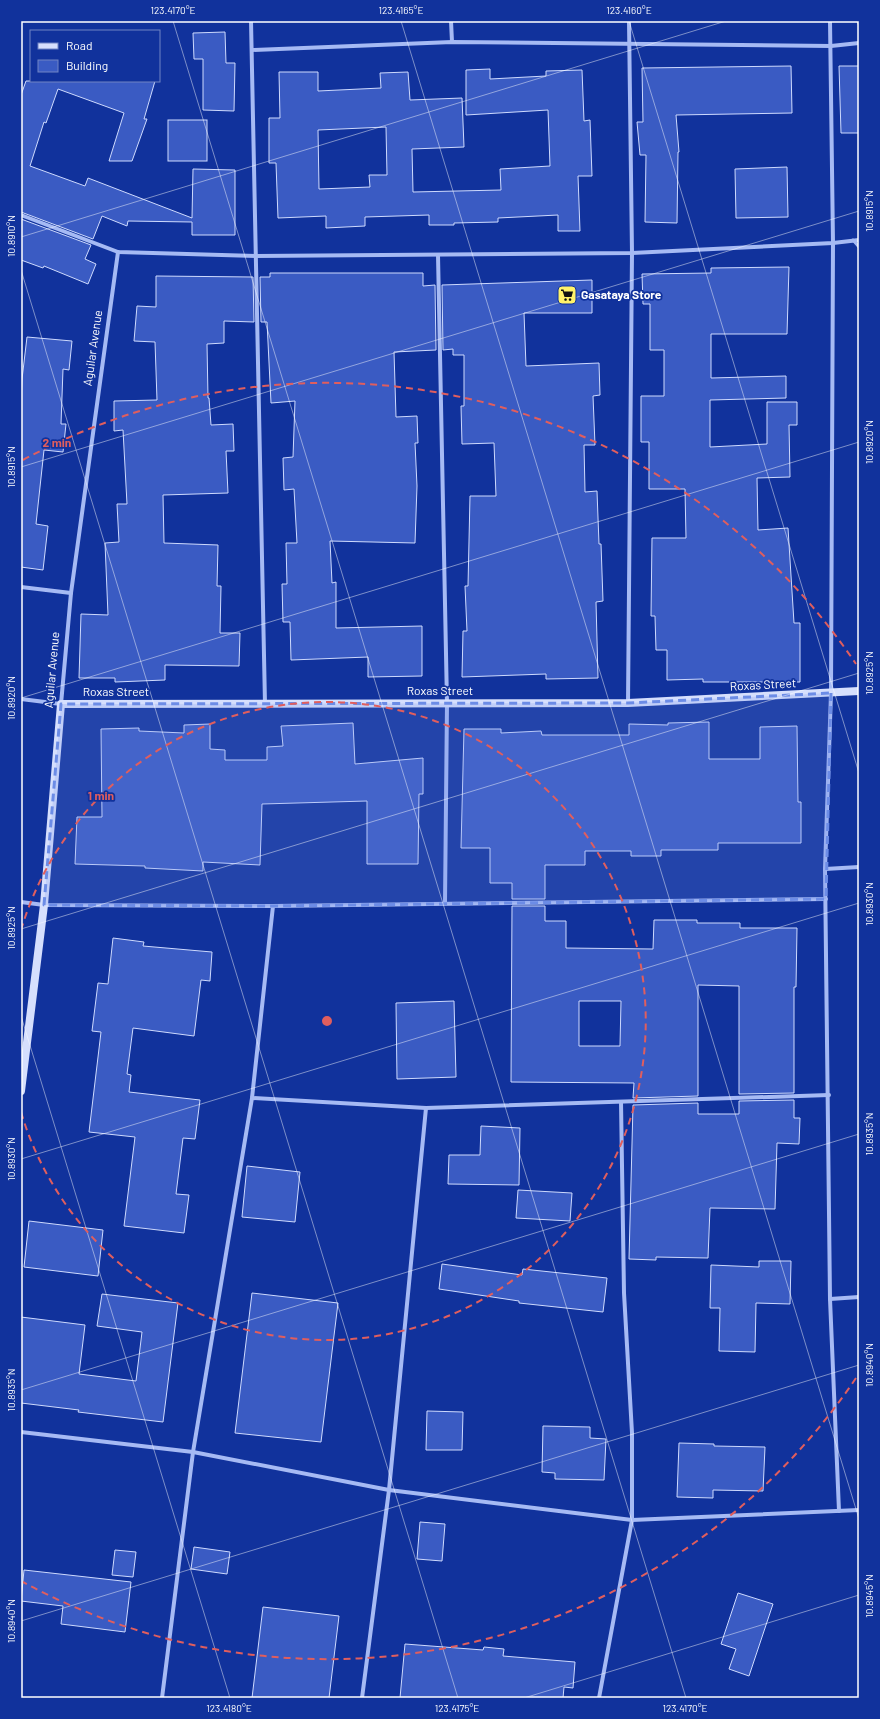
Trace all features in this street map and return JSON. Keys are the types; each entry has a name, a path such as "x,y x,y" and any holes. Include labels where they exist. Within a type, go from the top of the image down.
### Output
{"street":[{"path":"251,21 265,704"},
{"path":"451,21 452,42"},
{"path":"628,703 632,253 629,21"},
{"path":"830,21 834,243 830,693 824,869 826,898 830,1299 839,1511"},
{"path":"252,50 452,42 831,46 859,43"},
{"path":"21,215 118,252 256,256 632,253 834,243 859,240"},
{"name":"Aguilar Avenue","path":"21,1091 44,905 71,593 118,252"},
{"path":"438,255 447,703 445,903"},
{"path":"21,587 71,593"},
{"name":"Roxas Street","path":"21,699 61,704 628,703 859,691"},
{"path":"824,869 859,866"},
{"path":"21,902 44,905 273,906 826,898"},
{"path":"162,1698 193,1452 252,1098 273,906"},
{"path":"252,1098 426,1108 828,1095"},
{"path":"599,1698 632,1520 632,1433 624,1292 621,1102"},
{"path":"362,1698 389,1490 426,1108"},
{"path":"830,1299 859,1297"},
{"path":"21,1432 193,1452 389,1490 632,1520 859,1510"}],"lane":[{"path":"853,240 859,247"}],"highlighted area":[{"path":"831,693 826,899 273,906 44,905 61,704 628,703"}],"building":[{"path":"225,32 226,63 235,63 234,111 203,110 203,59 194,59 193,33"},
{"path":"791,66 792,113 676,115 679,152 677,223 645,222 646,155 640,155 637,122 643,122 642,68"},
{"path":"839,66 859,66 859,133 841,133"},
{"path":"490,69 490,79 546,76 546,71 582,70 584,121 590,120 592,176 578,176 580,231 558,231 558,215 498,218 498,222 454,223 454,225 429,225 429,215 365,217 365,226 326,228 326,216 278,218 276,163 269,163 269,118 280,118 279,72 318,72 318,91 381,88 380,73 408,72 410,100 462,98 464,147 412,149 413,192 501,190 500,169 550,166 548,110 466,115 466,70","holes":["386,127 387,175 369,175 370,187 319,189 318,130"]},
{"path":"26,81 155,82 144,119 147,119 132,161 109,161 124,113 58,89 46,123 44,122 30,166 85,186 88,178 192,218 193,169 235,170 235,235 192,235 192,222 128,221 127,226 102,216 93,239 21,212 21,95"},
{"path":"168,120 207,120 207,161 168,161"},
{"path":"787,167 788,217 736,218 735,169"},
{"path":"21,219 91,245 85,259 96,264 88,284 44,266 43,268 21,260"},
{"path":"789,267 787,334 711,334 711,378 786,376 786,398 710,400 710,447 767,444 767,402 797,402 797,425 789,425 790,477 757,478 758,530 788,528 794,623 800,623 800,682 703,682 703,679 667,680 667,650 656,650 655,616 651,616 652,538 686,538 685,489 649,489 649,442 641,442 641,396 664,396 664,350 650,350 650,304 643,304 642,274 711,273 711,268"},
{"path":"270,273 423,273 423,286 435,285 436,350 394,352 396,417 417,416 418,443 415,443 417,486 415,543 330,541 332,583 336,582 336,628 422,626 422,676 368,677 368,657 291,660 290,622 283,622 282,584 287,584 286,543 297,543 294,489 284,490 283,458 293,457 295,401 271,403 267,322 261,322 260,277 270,277"},
{"path":"156,276 253,277 254,322 224,321 224,343 207,344 208,398 211,425 233,424 234,451 226,451 228,493 163,495 164,543 218,545 217,586 221,586 220,633 240,633 239,666 165,665 165,680 115,682 115,678 79,678 81,614 108,615 105,543 119,542 117,504 127,504 123,430 114,431 114,401 157,400 155,342 134,341 137,306 156,307"},
{"path":"592,280 592,313 524,313 526,366 599,363 600,395 593,396 595,445 584,445 585,492 597,491 599,544 601,544 603,601 596,602 598,678 546,679 546,674 462,677 463,631 467,631 465,586 468,586 470,496 496,496 494,443 462,444 461,406 464,406 464,355 453,355 453,349 443,350 442,285"},
{"path":"27,337 72,341 69,370 63,369 61,424 66,424 63,452 44,450 36,524 48,526 43,570 21,567 21,402"},
{"path":"709,722 709,759 760,759 760,727 797,726 798,802 801,802 801,843 718,843 718,850 661,850 661,856 631,856 631,851 585,851 585,865 545,865 545,899 512,899 512,883 490,883 490,848 461,848 464,729 501,729 501,733 541,731 542,735 629,735 629,724 668,725 668,723"},
{"path":"353,723 355,764 423,758 423,794 419,794 418,864 367,864 367,801 262,804 260,865 203,862 203,871 145,868 145,866 75,864 77,817 102,817 101,729 139,728 139,731 184,733 184,725 210,724 210,749 225,750 225,760 267,760 267,747 283,746 281,726"},
{"path":"512,906 545,906 545,921 566,921 566,948 653,949 654,920 697,920 697,923 740,923 740,928 797,928 796,987 794,987 794,1093 739,1094 739,986 698,985 698,1096 633,1098 634,1083 511,1082","holes":["579,1001 621,1001 620,1046 579,1046"]},
{"path":"113,938 144,942 143,946 212,952 210,981 201,980 194,1036 133,1028 127,1074 131,1075 129,1092 200,1100 195,1139 183,1138 176,1194 189,1195 184,1233 124,1226 135,1137 89,1132 101,1032 92,1031 98,983 108,984"},
{"path":"454,1001 456,1077 397,1079 396,1003"},
{"path":"794,1100 794,1118 800,1118 799,1144 777,1143 775,1209 710,1208 708,1258 656,1257 656,1260 629,1259 633,1105 698,1103 698,1114 739,1114 739,1101"},
{"path":"481,1126 520,1128 519,1185 448,1184 449,1155 480,1155"},
{"path":"247,1166 300,1172 295,1222 242,1217"},
{"path":"518,1190 572,1193 570,1221 516,1218"},
{"path":"29,1221 103,1230 98,1276 24,1267"},
{"path":"759,1261 791,1261 790,1304 756,1303 755,1352 719,1351 720,1308 710,1308 711,1265 759,1267"},
{"path":"442,1264 522,1275 523,1269 607,1278 603,1312 519,1303 519,1301 439,1289"},
{"path":"252,1293 338,1303 321,1442 235,1433"},
{"path":"102,1294 178,1303 163,1422 78,1412 79,1410 21,1403 21,1317 85,1325 79,1374 136,1381 142,1332 97,1326"},
{"path":"427,1411 463,1412 462,1450 426,1450"},
{"path":"543,1426 590,1427 590,1438 606,1439 604,1480 555,1479 555,1473 542,1472"},
{"path":"679,1443 714,1444 714,1446 765,1447 763,1491 713,1490 713,1498 677,1497"},
{"path":"420,1522 445,1524 442,1561 417,1559"},
{"path":"194,1547 230,1552 227,1574 191,1569"},
{"path":"115,1550 136,1552 133,1577 112,1575"},
{"path":"24,1570 131,1582 125,1632 61,1624 63,1606 21,1601"},
{"path":"738,1593 773,1604 749,1676 729,1669 736,1649 721,1644"},
{"path":"263,1607 339,1616 329,1698 252,1698"},
{"path":"405,1644 483,1650 484,1647 504,1649 503,1656 575,1662 573,1688 564,1687 563,1698 400,1698"}],"place":[{"name":"Gasataya Store","path":"567,295"}]}
